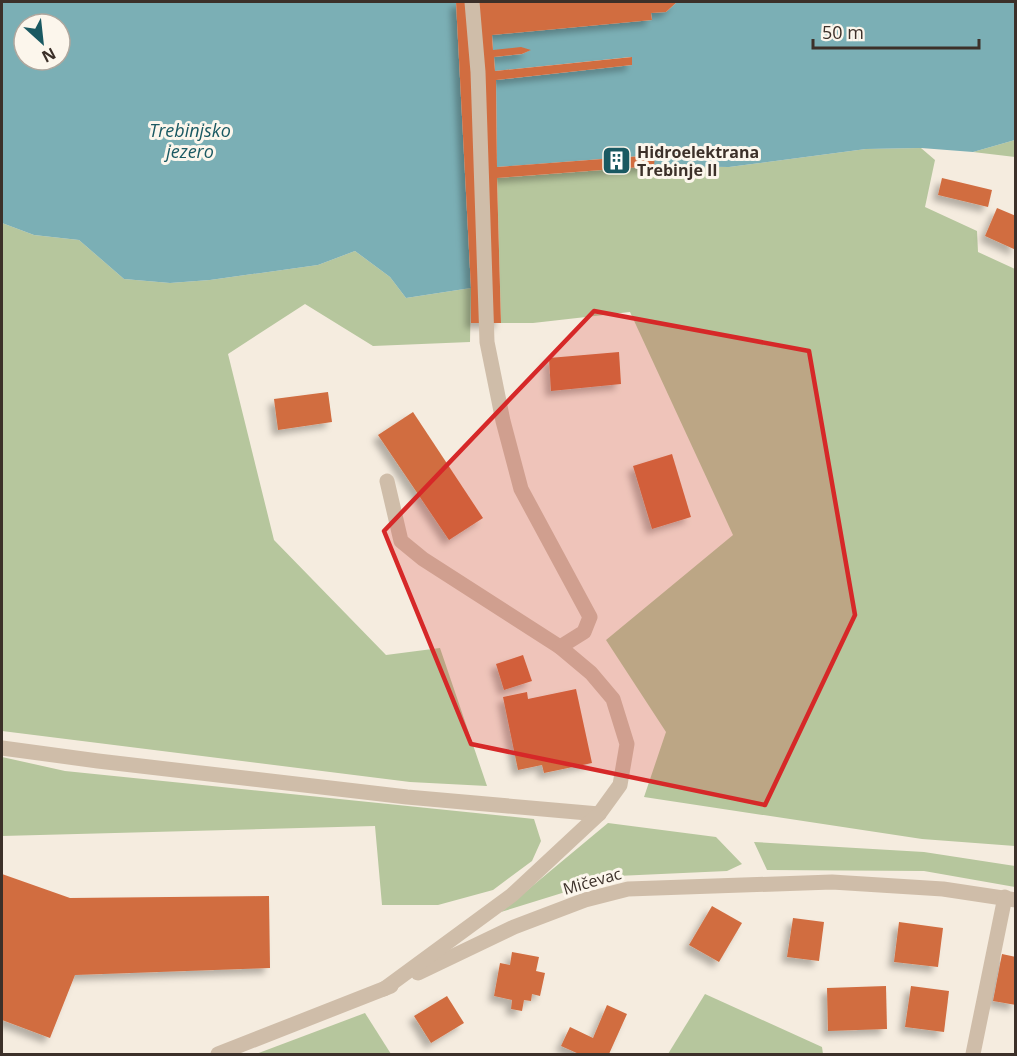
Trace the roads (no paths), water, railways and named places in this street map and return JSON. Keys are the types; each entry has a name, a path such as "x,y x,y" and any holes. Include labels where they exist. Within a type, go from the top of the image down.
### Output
{"street":[{"path":"472,2 478,72 487,342 521,489 590,617 584,632 560,647"},
{"path":"384,989 512,896 599,814 620,786 627,744 613,699 591,673 560,647 423,559 401,541 387,481"},
{"path":"2,748 407,797 599,814"},
{"name":"Mičevac","path":"219,1054 384,989 514,927 585,900 628,889 832,882 943,889 1010,898 973,1054"}],"water":[{"name":"Trebinjsko jezero","path":"2,2 456,2 471,288 406,298 390,277 355,251 318,265 210,280 170,283 124,279 79,240 34,235 2,223"},
{"path":"677,2 1015,2 1015,140 973,152 921,148 866,149 729,167 654,166 654,155 497,167 496,80 632,65 631,57 495,71 494,57 522,54 530,50 493,50 492,35 652,20 651,13 666,12"}],"place":[{"name":"Hidroelektrana Trebinje II","path":"616,161"}]}
